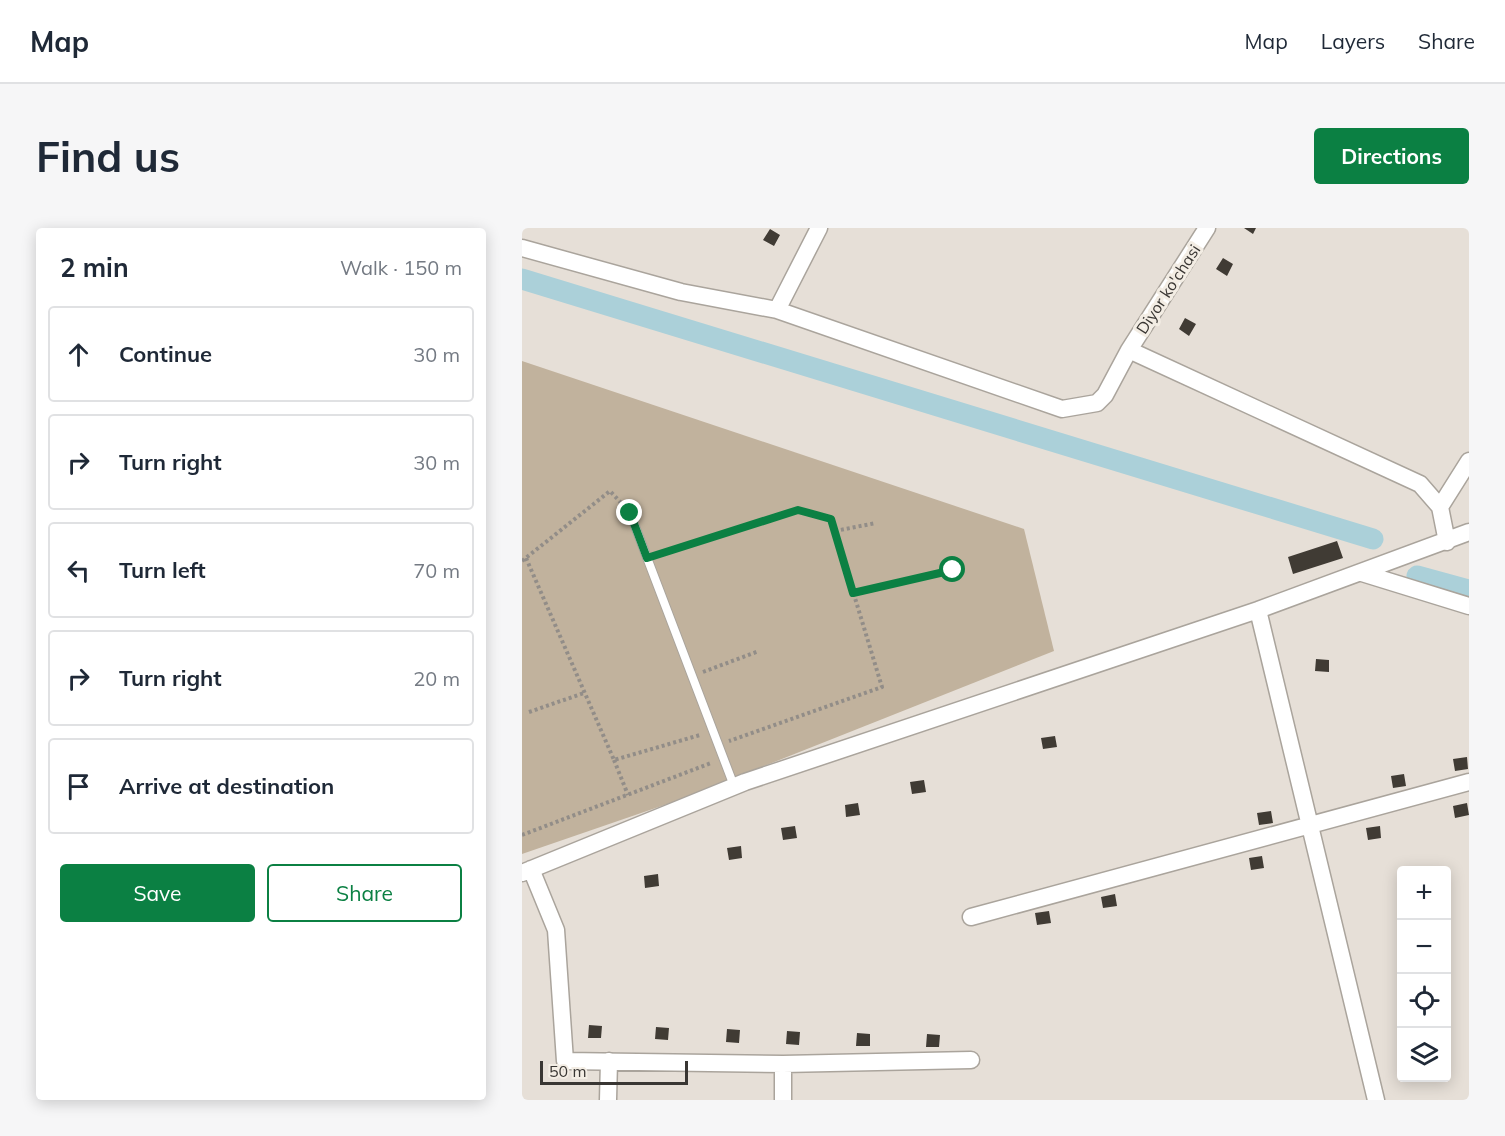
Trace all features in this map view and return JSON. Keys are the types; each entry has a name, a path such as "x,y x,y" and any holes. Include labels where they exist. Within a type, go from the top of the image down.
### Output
{"street":[{"path":"777,310 819,228"},
{"name":"Diyor ko'chasi","path":"522,248 681,292 777,310 1062,409 1097,403 1105,396 1129,350 1207,228"},
{"path":"1129,350 1420,484 1440,507 1447,542"},
{"path":"1440,507 1469,461"},
{"path":"971,1060 783,1064 565,1060 556,930 526,871 734,786 1258,610 1469,532"},
{"path":"1362,573 1469,606"},
{"path":"1258,610 1376,1100"},
{"path":"971,917 1469,782"},
{"path":"608,1100 609,1060"},
{"path":"783,1064 783,1100"}],"lane":[{"path":"630,513 734,786"}],"path":[{"path":"628,795 524,560 610,491 630,513"},
{"path":"647,558 798,510 831,519 882,687 718,744"},
{"path":"835,531 876,523"},
{"path":"853,593 953,570"},
{"path":"691,677 759,651"},
{"path":"530,712 584,693"},
{"path":"614,760 713,732"},
{"path":"522,835 723,759"}],"shaded area":[{"path":"522,361 1024,529 1054,651 676,801 522,854"}],"building":[{"path":"1244,228 1256,228 1253,234"},
{"path":"770,229 780,235 774,246 763,240"},
{"path":"1223,258 1233,264 1227,276 1216,269"},
{"path":"1185,318 1196,324 1189,336 1179,329"},
{"path":"1337,541 1343,558 1293,574 1288,557"},
{"path":"1316,659 1329,660 1329,672 1315,671"},
{"path":"1055,736 1057,747 1043,749 1041,738"},
{"path":"1467,757 1468,769 1455,771 1453,759"},
{"path":"1404,774 1406,786 1393,788 1391,776"},
{"path":"924,780 926,792 912,794 910,782"},
{"path":"858,803 860,815 846,817 845,805"},
{"path":"1467,803 1469,815 1455,818 1453,806"},
{"path":"1271,811 1273,823 1259,825 1257,813"},
{"path":"795,826 797,838 783,840 781,828"},
{"path":"1380,826 1381,838 1368,840 1366,828"},
{"path":"741,846 742,858 729,860 727,848"},
{"path":"1262,856 1264,868 1251,870 1249,858"},
{"path":"658,874 659,886 645,888 644,876"},
{"path":"1115,894 1117,906 1103,908 1101,897"},
{"path":"1049,911 1051,923 1037,925 1035,913"},
{"path":"589,1025 602,1026 601,1038 588,1038"},
{"path":"656,1027 669,1028 668,1040 655,1039"},
{"path":"727,1029 740,1030 739,1043 726,1042"},
{"path":"787,1031 800,1032 799,1045 786,1044"},
{"path":"857,1033 870,1034 870,1046 856,1046"},
{"path":"927,1034 940,1035 939,1047 926,1047"}],"waterway":[{"path":"522,279 1373,539"},
{"path":"1417,576 1469,590"}],"route":[{"path":"630,513 647,558 798,510 831,519 853,593 953,570"}]}
